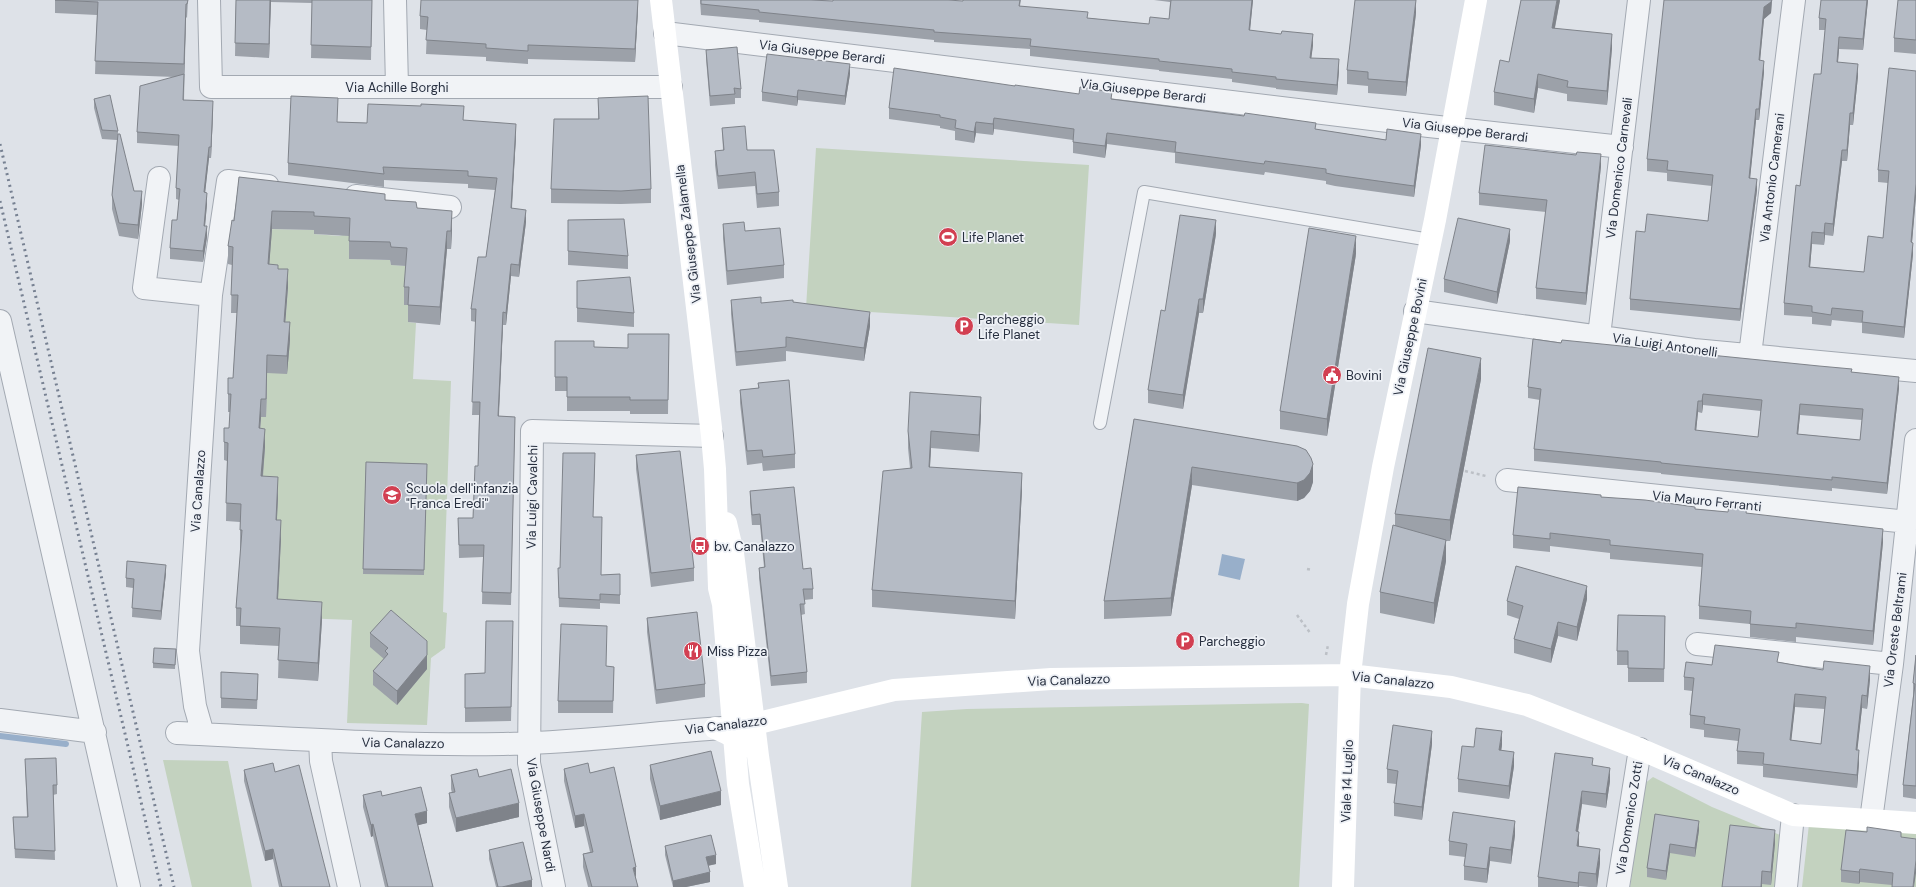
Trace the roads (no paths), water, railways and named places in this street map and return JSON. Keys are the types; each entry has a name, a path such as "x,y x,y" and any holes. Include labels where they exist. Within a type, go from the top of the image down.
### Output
{"street":[{"name":"Via Achille Borghi","path":"209,0 211,87 671,87"},
{"path":"395,0 397,87"},
{"name":"Via Giuseppe Zalamella","path":"661,0 715,469 719,588 717,609 724,708 723,723 734,729 777,887"},
{"name":"Via Giuseppe Bovini","path":"1350,674 1358,604 1476,0"},
{"name":"Via Domenico Carnevali","path":"1599,336 1639,0"},
{"name":"Via Antonio Camerani","path":"1750,355 1794,0"},
{"name":"Via Giuseppe Berardi","path":"665,33 1451,128 1622,147"},
{"path":"159,178 144,288 211,295"},
{"name":"Via Canalazzo","path":"203,734 195,706 188,651 211,295 228,182 291,189"},
{"path":"339,194 450,207"},
{"name":"Via Luigi Antonelli","path":"1415,311 1694,350 1916,371"},
{"path":"0,321 95,732 129,887"},
{"name":"Via Luigi Cavalchi","path":"529,742 532,431 712,436"},
{"name":"Via Oreste Beltrami","path":"1872,820 1892,664 1916,440"},
{"name":"Via Giuseppe Zalamella","path":"715,469 733,553 734,729 738,784 755,887"},
{"name":"Via Mauro Ferranti","path":"1506,480 1908,522"},
{"path":"1697,644 1892,664"},
{"name":"Via Canalazzo","path":"177,733 436,744 557,742 734,729 894,690 1051,679 1350,674 1451,687 1527,705 1640,749 1792,815 1916,823"},
{"name":"Viale 14 Luglio","path":"1344,887 1350,674"},
{"path":"0,720 95,732"},
{"path":"734,729 746,755 765,869 771,887"},
{"path":"320,740 321,761 349,887"},
{"name":"Via Giuseppe Nardi","path":"529,742 529,763 554,887"},
{"name":"Via Domenico Zotti","path":"1618,887 1640,749"},
{"path":"1786,887 1792,815"}],"lane":[{"path":"1100,423 1144,192 1430,240"}],"water":[{"path":"1222,554 1245,559 1240,580 1218,575"}],"waterway":[{"path":"0,736 66,744"}],"railway":[{"path":"0,144 174,887"},
{"path":"0,201 161,887"}],"place":[{"name":"Life Planet","path":"948,237"},
{"name":"Parcheggio Life Planet","path":"964,326"},
{"name":"Bovini","path":"1332,375"},
{"name":"Scuola dell'infanzia \"Franca Eredi\"","path":"392,495"},
{"name":"bv. Canalazzo","path":"700,546"},
{"name":"Parcheggio","path":"1185,641"},
{"name":"Miss Pizza","path":"693,651"}]}
